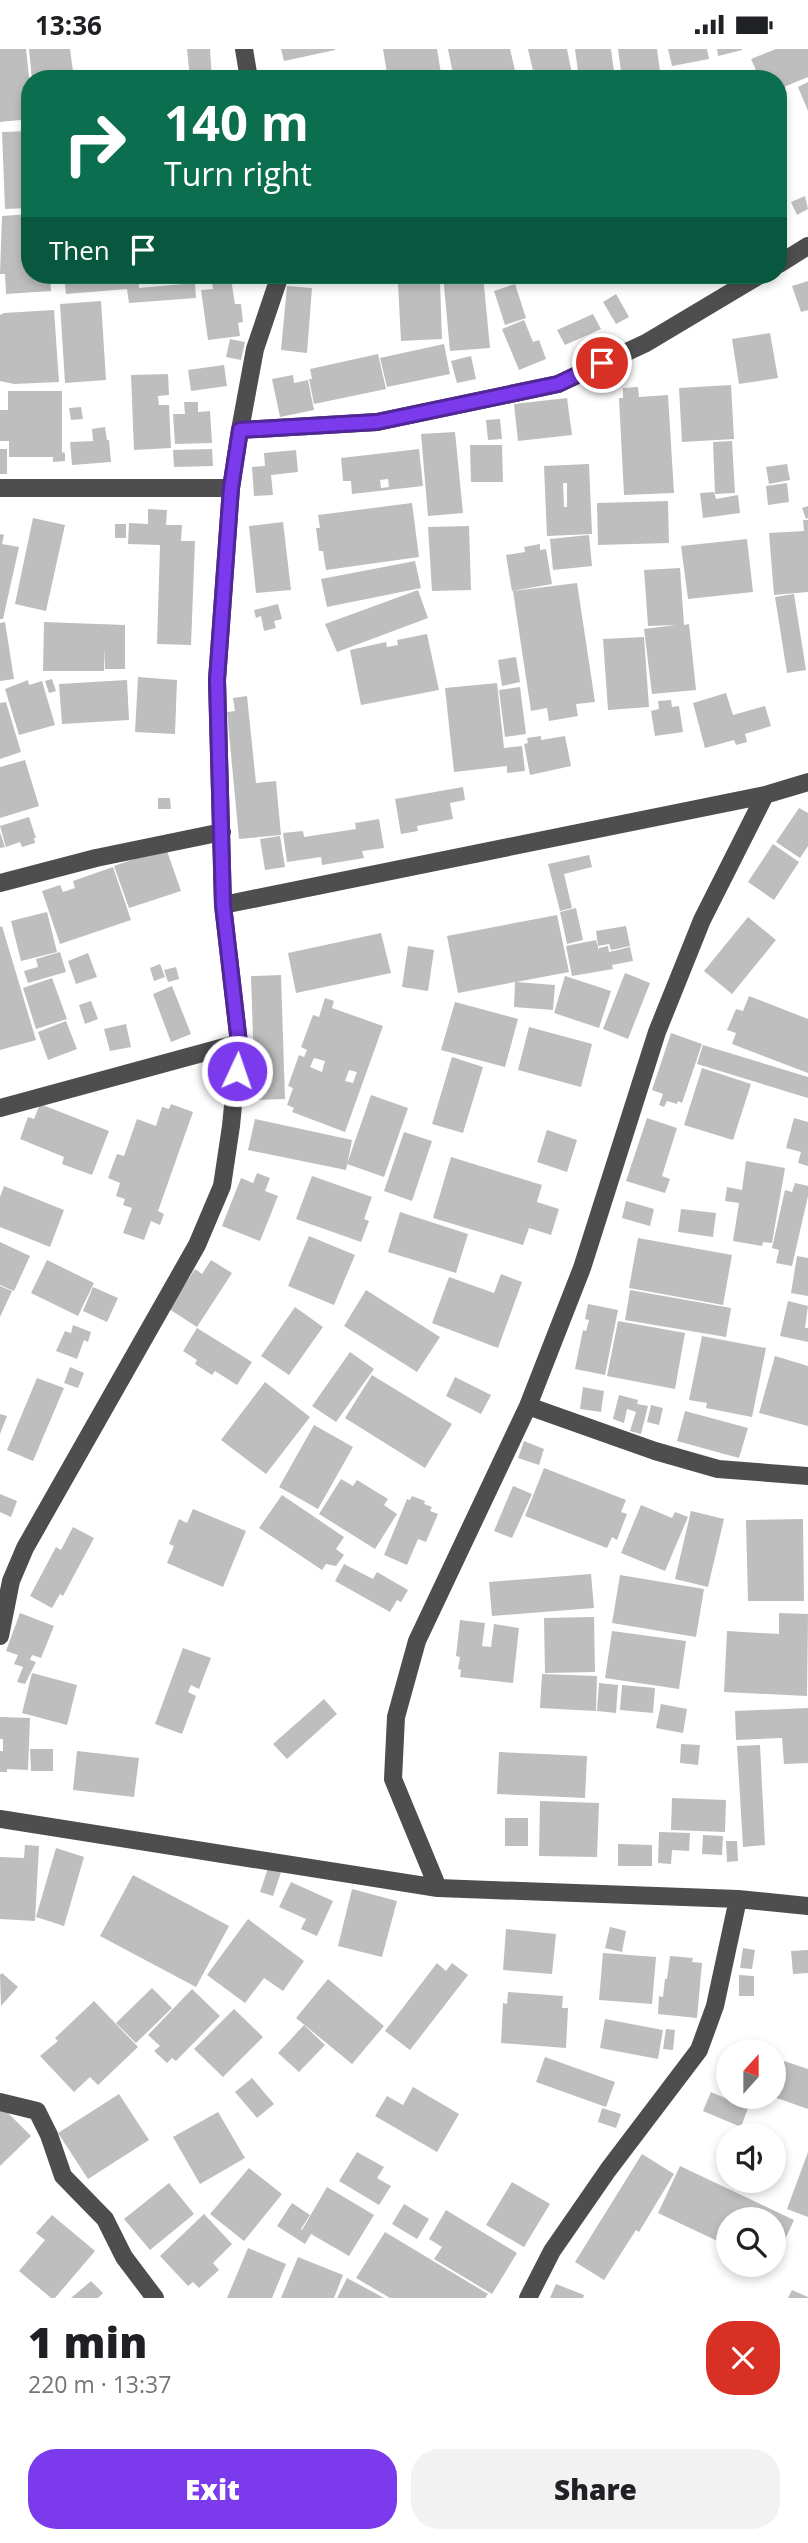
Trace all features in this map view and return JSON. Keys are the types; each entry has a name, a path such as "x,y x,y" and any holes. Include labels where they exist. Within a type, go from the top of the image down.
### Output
{"street":[{"path":"244,49 248,70"},
{"path":"787,259 808,246"},
{"path":"0,1636 11,1581 25,1548 197,1245 222,1186 239,1043 223,905 217,680 231,488 255,349 277,284"},
{"path":"240,430 377,422 558,384 646,343 745,284"},
{"path":"0,488 231,488"},
{"path":"223,905 765,795 808,782"},
{"path":"438,1888 393,1779 396,1717 417,1641 528,1406 582,1268 657,1032 702,920 765,795"},
{"path":"0,883 96,857 222,832"},
{"path":"0,1108 239,1043"},
{"path":"528,1406 655,1451 718,1469 808,1476"},
{"path":"0,1819 438,1888 738,1899 808,1906"},
{"path":"528,2298 552,2251 608,2170 699,2050 715,2006 738,1899"},
{"path":"0,2102 37,2111 49,2135 63,2176 105,2219 124,2257 155,2298"}],"building":[{"path":"0,49 26,49 28,70 21,70 21,120 0,122"},
{"path":"29,49 70,49 73,70 31,70"},
{"path":"187,49 210,49 211,70 189,70"},
{"path":"281,49 335,49 335,50 284,61"},
{"path":"383,49 437,49 440,70 386,70"},
{"path":"448,49 510,49 515,70 452,70"},
{"path":"528,49 567,49 571,70 533,70"},
{"path":"575,49 611,49 614,70 578,70"},
{"path":"618,49 657,49 660,70 621,70"},
{"path":"668,49 707,49 709,59 672,66"},
{"path":"717,49 742,49 742,50 718,56"},
{"path":"776,49 808,49 808,77 787,86 787,70 756,70 751,59"},
{"path":"808,82 808,111 798,87"},
{"path":"21,131 21,208 5,209 2,132"},
{"path":"805,196 808,209 797,215 791,202"},
{"path":"21,215 21,284 51,284 51,291 6,294 5,274 0,274 2,216"},
{"path":"808,281 808,310 801,312 792,286"},
{"path":"65,284 139,284 139,288 195,284 196,298 129,303 127,289 66,294"},
{"path":"212,284 232,284 235,304 241,304 243,322 238,323 240,336 208,340 201,290 213,289"},
{"path":"398,284 440,284 442,339 401,341"},
{"path":"444,284 484,284 490,348 450,351"},
{"path":"515,284 526,318 505,325 494,291"},
{"path":"287,286 312,288 307,353 281,350"},
{"path":"616,294 629,317 616,324 603,302"},
{"path":"101,301 106,380 65,383 60,304"},
{"path":"54,310 59,382 14,384 0,381 0,315"},
{"path":"593,314 601,329 565,345 557,330"},
{"path":"524,320 533,342 539,340 546,359 519,370 502,329"},
{"path":"770,333 778,378 739,384 732,339"},
{"path":"230,339 245,342 241,360 226,357"},
{"path":"444,344 450,374 387,387 380,358"},
{"path":"378,354 386,389 314,404 309,379 312,379 310,369"},
{"path":"471,356 476,379 457,383 451,361"},
{"path":"224,365 227,386 191,391 188,370"},
{"path":"168,374 169,395 158,396 159,405 169,405 171,448 134,450 131,375"},
{"path":"293,375 294,383 308,380 314,410 280,417 272,379"},
{"path":"731,385 734,439 682,442 679,388"},
{"path":"638,387 639,397 668,395 674,493 624,495 619,398 623,398 623,388"},
{"path":"8,391 62,391 62,452 65,453 65,461 53,462 53,457 9,457 9,441 0,441 0,410 8,410"},
{"path":"567,398 572,435 518,441 514,404"},
{"path":"184,402 198,402 198,412 210,411 212,443 175,444 173,414 185,414"},
{"path":"81,407 83,419 71,420 69,408"},
{"path":"500,419 502,439 488,440 486,420"},
{"path":"105,427 111,462 72,465 70,442 93,441 92,429"},
{"path":"455,432 463,513 428,516 421,434"},
{"path":"732,441 735,493 715,494 713,442"},
{"path":"470,445 502,445 503,482 471,482"},
{"path":"0,449 7,449 7,474 0,474"},
{"path":"212,449 213,466 174,467 173,450"},
{"path":"419,449 423,486 352,494 351,481 343,481 341,458","holes":["388,479 389,487 381,488 380,480"]},
{"path":"296,450 298,472 271,475 273,495 254,496 252,467 265,466 264,453"},
{"path":"589,464 592,534 547,536 544,466","holes":["563,483 567,483 567,507 564,507"]},
{"path":"787,464 790,480 769,484 766,467"},
{"path":"787,483 789,502 768,505 766,486"},
{"path":"714,492 716,499 738,495 740,513 703,518 700,493"},
{"path":"668,501 669,543 598,545 597,503"},
{"path":"412,503 419,557 326,570 323,551 319,551 316,528 320,528 318,515"},
{"path":"808,506 808,518 806,519 802,508"},
{"path":"148,509 167,510 166,525 182,525 181,541 195,541 191,645 157,644 160,545 128,544 129,523 148,524"},
{"path":"33,518 65,525 46,611 15,604"},
{"path":"803,520 808,520 808,592 774,595 769,533 804,531"},
{"path":"283,522 291,590 256,593 249,526"},
{"path":"115,524 126,524 126,538 115,538"},
{"path":"469,526 471,590 432,591 428,527"},
{"path":"0,534 4,535 2,544 19,547 3,619 0,619"},
{"path":"589,535 592,566 553,570 550,539"},
{"path":"747,539 753,592 688,599 681,546"},
{"path":"540,544 540,550 546,549 552,584 512,591 506,555 525,552 524,547"},
{"path":"415,561 421,588 327,607 321,579"},
{"path":"680,568 684,625 689,624 696,690 652,694 644,629 676,625 648,626 644,570"},
{"path":"577,583 595,702 576,704 578,716 549,721 547,708 531,711 513,591"},
{"path":"418,590 428,618 337,652 325,624"},
{"path":"794,594 806,670 787,673 775,597"},
{"path":"278,604 282,619 274,621 276,628 264,631 261,616 256,618 254,610"},
{"path":"5,622 14,679 0,681 0,623"},
{"path":"44,622 125,625 125,669 105,669 104,648 104,671 43,671"},
{"path":"427,634 439,690 361,705 350,650 386,642 387,647 398,645 397,640"},
{"path":"644,637 649,707 608,710 603,639"},
{"path":"516,657 520,682 502,686 498,660"},
{"path":"138,677 177,680 175,734 135,732"},
{"path":"52,679 56,691 49,693 45,681"},
{"path":"28,680 29,685 42,681 55,725 19,735 5,689"},
{"path":"127,680 129,720 62,724 59,684"},
{"path":"497,683 504,748 522,746 525,771 507,773 507,766 454,772 445,688"},
{"path":"520,687 526,734 505,737 499,690"},
{"path":"726,693 733,715 765,706 771,726 745,734 747,742 736,745 734,740 705,748 693,703"},
{"path":"247,696 256,783 276,781 281,835 239,839 227,712 235,711 233,698"},
{"path":"671,700 672,707 679,706 683,732 655,736 651,711 659,709 658,701"},
{"path":"6,702 21,752 0,759 0,703"},
{"path":"541,736 541,740 565,736 571,766 530,775 524,744 528,743 527,738"},
{"path":"25,760 39,806 0,818 0,767"},
{"path":"463,787 465,800 450,803 453,819 417,826 418,831 401,834 395,799"},
{"path":"158,798 170,798 171,809 158,809"},
{"path":"799,808 808,813 808,846 800,858 776,842"},
{"path":"29,817 35,843 22,847 20,842 6,847 0,826"},
{"path":"379,819 384,848 362,851 364,858 322,865 321,857 287,862 283,833 303,831 304,837 356,829 355,823"},
{"path":"0,832 5,847 0,848"},
{"path":"280,836 285,867 265,870 260,839"},
{"path":"773,844 799,862 774,900 748,882"},
{"path":"166,848 181,891 129,908 114,866"},
{"path":"589,855 592,867 564,874 572,908 560,911 548,864"},
{"path":"113,867 131,920 60,944 42,891 60,885 63,892 75,888 73,881"},
{"path":"576,908 583,940 567,944 560,912"},
{"path":"47,912 57,952 21,961 11,921"},
{"path":"557,915 569,972 516,982 555,985 553,1010 514,1007 515,982 458,993 447,936"},
{"path":"748,917 776,940 732,994 704,971"},
{"path":"2,926 36,1040 0,1050 0,927"},
{"path":"626,926 630,946 611,950 609,944 598,946 596,931"},
{"path":"381,933 391,973 296,993 288,953"},
{"path":"596,940 599,951 599,948 608,946 609,952 630,947 633,961 612,965 613,969 572,976 566,946"},
{"path":"408,946 434,950 428,991 402,987"},
{"path":"60,952 66,972 28,983 24,971 38,967 36,959"},
{"path":"88,953 97,977 76,984 68,961"},
{"path":"160,964 165,977 154,981 150,968"},
{"path":"176,967 179,979 168,982 164,970"},
{"path":"625,973 650,983 628,1039 603,1029"},
{"path":"281,975 285,1099 255,1100 251,976"},
{"path":"565,976 611,991 599,1028 554,1013"},
{"path":"52,978 67,1019 36,1029 23,988"},
{"path":"172,986 191,1034 171,1042 153,994"},
{"path":"749,996 808,1019 808,1073 732,1044 736,1033 727,1030 736,1009 743,1011"},
{"path":"325,998 334,1001 332,1008 383,1026 345,1132 292,1112 294,1108 287,1105 293,1088 288,1086 299,1055 304,1057 307,1050 301,1047 313,1015 319,1017","holes":["314,1058 325,1061 322,1072 310,1067","349,1070 357,1072 353,1083 345,1081"]},
{"path":"91,1001 98,1019 85,1024 79,1005"},
{"path":"455,1002 518,1019 505,1067 441,1050"},
{"path":"66,1021 77,1049 48,1060 38,1032"},
{"path":"126,1024 131,1047 110,1051 104,1029"},
{"path":"529,1027 592,1044 581,1087 518,1070"},
{"path":"671,1033 702,1044 682,1103 667,1101 664,1107 659,1105 663,1094 652,1090"},
{"path":"703,1045 808,1077 808,1098 697,1064"},
{"path":"452,1057 483,1067 463,1133 432,1124"},
{"path":"702,1068 751,1084 733,1140 684,1125"},
{"path":"371,1095 408,1108 384,1177 347,1164"},
{"path":"40,1104 109,1131 92,1175 62,1164 64,1157 20,1139 28,1117 34,1119"},
{"path":"171,1104 193,1112 158,1211 164,1214 160,1225 151,1221 144,1240 123,1233 132,1208 123,1205 125,1199 116,1196 120,1183 108,1178 117,1154 124,1156 137,1119 156,1126 162,1107 169,1109"},
{"path":"647,1118 677,1128 662,1176 670,1179 665,1193 626,1181"},
{"path":"794,1118 808,1122 808,1166 798,1163 801,1152 786,1148"},
{"path":"255,1119 352,1140 346,1170 248,1150"},
{"path":"547,1130 577,1140 567,1172 537,1162"},
{"path":"404,1132 432,1141 412,1201 384,1191"},
{"path":"451,1157 542,1185 537,1202 559,1209 551,1235 529,1228 523,1245 433,1218"},
{"path":"746,1161 785,1168 772,1243 763,1242 762,1246 733,1241 739,1203 725,1201 727,1187 742,1190"},
{"path":"257,1173 270,1178 265,1191 278,1196 260,1241 222,1226 241,1178 253,1183"},
{"path":"312,1176 372,1197 364,1219 369,1221 361,1242 296,1219"},
{"path":"795,1183 808,1186 808,1196 792,1266 776,1263 779,1250 772,1248 785,1190 792,1192"},
{"path":"4,1186 64,1210 50,1247 0,1227 0,1197"},
{"path":"626,1201 654,1209 650,1226 622,1218"},
{"path":"681,1209 716,1213 713,1237 678,1232"},
{"path":"400,1212 468,1234 456,1273 388,1252"},
{"path":"309,1236 355,1255 334,1305 288,1286"},
{"path":"638,1238 732,1255 723,1305 629,1288"},
{"path":"0,1242 30,1256 14,1291 0,1285"},
{"path":"797,1256 808,1258 808,1296 791,1293"},
{"path":"47,1260 94,1283 78,1316 31,1293"},
{"path":"211,1260 232,1273 197,1327 169,1309 195,1269 202,1274"},
{"path":"501,1274 522,1282 498,1348 432,1323 449,1277 494,1293"},
{"path":"0,1286 12,1291 0,1317"},
{"path":"93,1287 118,1298 107,1322 83,1311"},
{"path":"366,1290 440,1337 417,1372 344,1326"},
{"path":"630,1290 731,1308 726,1337 625,1320"},
{"path":"788,1301 808,1306 805,1328 808,1328 808,1342 780,1336"},
{"path":"588,1304 618,1310 605,1375 575,1369 583,1330 586,1331 589,1320 585,1319"},
{"path":"295,1307 323,1327 289,1375 261,1356"},
{"path":"618,1321 685,1333 675,1389 607,1376"},
{"path":"73,1325 91,1332 88,1342 84,1340 77,1359 56,1351 65,1331 71,1333"},
{"path":"197,1328 252,1362 237,1385 215,1371 212,1375 195,1364 197,1360 183,1351"},
{"path":"702,1336 766,1348 752,1417 706,1408 707,1403 689,1400"},
{"path":"350,1352 374,1369 336,1422 312,1406"},
{"path":"775,1356 808,1366 808,1426 759,1413"},
{"path":"70,1367 84,1373 78,1388 64,1383"},
{"path":"372,1375 452,1424 425,1468 345,1418"},
{"path":"455,1377 491,1395 481,1414 446,1396"},
{"path":"37,1378 64,1388 33,1461 7,1450"},
{"path":"265,1382 310,1417 266,1474 221,1440"},
{"path":"583,1387 604,1391 601,1412 580,1409"},
{"path":"619,1395 648,1406 641,1434 630,1431 636,1412 627,1409 624,1423 613,1419"},
{"path":"651,1405 663,1408 659,1425 647,1422"},
{"path":"685,1411 748,1428 739,1458 677,1441"},
{"path":"0,1414 7,1416 0,1434"},
{"path":"314,1425 353,1447 318,1509 279,1487"},
{"path":"524,1441 544,1449 539,1465 518,1458"},
{"path":"544,1468 626,1500 621,1512 627,1514 617,1540 612,1537 607,1548 525,1516"},
{"path":"341,1479 353,1486 357,1480 388,1499 384,1505 397,1514 375,1549 319,1514"},
{"path":"513,1486 532,1494 512,1538 494,1531"},
{"path":"0,1494 17,1501 11,1517 0,1512"},
{"path":"282,1495 344,1537 336,1549 344,1555 336,1566 326,1564 322,1570 259,1528"},
{"path":"412,1496 425,1501 424,1504 432,1507 430,1511 438,1514 426,1542 418,1539 407,1565 384,1555 407,1499 410,1500"},
{"path":"641,1505 672,1518 675,1512 688,1517 665,1571 621,1553"},
{"path":"193,1509 246,1531 223,1587 167,1563 174,1546 169,1544 179,1519 187,1523"},
{"path":"691,1511 724,1519 708,1587 675,1579"},
{"path":"803,1519 804,1601 748,1601 746,1520"},
{"path":"73,1527 94,1538 63,1596 60,1594 52,1608 30,1596 56,1547 61,1550"},
{"path":"344,1564 373,1579 377,1572 408,1590 401,1602 397,1600 390,1612 335,1581"},
{"path":"591,1574 594,1608 492,1616 489,1582"},
{"path":"620,1575 704,1589 696,1637 612,1623"},
{"path":"20,1613 54,1626 41,1658 32,1655 30,1660 36,1662 25,1684 17,1682 23,1667 14,1664 18,1655 6,1651"},
{"path":"779,1613 808,1614 807,1696 724,1692 727,1631 779,1634"},
{"path":"594,1617 595,1672 545,1673 544,1618"},
{"path":"460,1620 485,1623 482,1646 491,1647 494,1624 519,1628 513,1683 460,1677 460,1657 456,1656"},
{"path":"612,1631 686,1641 679,1689 605,1678"},
{"path":"183,1648 211,1658 199,1689 191,1685 188,1692 196,1696 182,1734 155,1724"},
{"path":"32,1673 77,1685 67,1725 22,1713"},
{"path":"542,1674 597,1676 596,1711 540,1708"},
{"path":"599,1683 618,1685 616,1713 597,1711"},
{"path":"622,1685 655,1688 653,1713 620,1710"},
{"path":"324,1699 337,1714 287,1759 273,1744"},
{"path":"661,1704 687,1709 683,1733 656,1728"},
{"path":"808,1708 808,1763 784,1764 782,1738 736,1740 735,1711"},
{"path":"0,1717 30,1718 28,1770 7,1769 7,1772 0,1772 3,1739 0,1739"},
{"path":"681,1744 700,1745 698,1765 680,1763"},
{"path":"760,1745 765,1845 743,1847 737,1746"},
{"path":"30,1749 53,1749 53,1771 31,1771"},
{"path":"77,1751 139,1758 134,1797 73,1790"},
{"path":"499,1752 587,1756 585,1798 497,1794"},
{"path":"672,1798 726,1800 725,1832 671,1830"},
{"path":"540,1801 599,1803 597,1857 539,1856"},
{"path":"505,1818 528,1818 528,1846 505,1846"},
{"path":"659,1832 690,1833 689,1851 672,1850 671,1864 658,1863"},
{"path":"703,1835 723,1836 722,1855 702,1854"},
{"path":"726,1841 737,1841 738,1861 727,1862"},
{"path":"618,1844 652,1845 652,1866 618,1866"},
{"path":"25,1845 39,1846 35,1921 0,1919 0,1857 24,1858"},
{"path":"56,1848 84,1857 64,1926 36,1917"},
{"path":"268,1868 281,1872 273,1896 260,1892"},
{"path":"133,1875 229,1926 196,1987 100,1936"},
{"path":"291,1882 333,1901 317,1936 301,1929 306,1919 279,1907"},
{"path":"352,1889 397,1901 382,1957 338,1946"},
{"path":"248,1919 304,1961 283,1991 264,1978 245,2003 207,1975"},
{"path":"610,1927 626,1931 622,1952 605,1948"},
{"path":"506,1929 556,1934 552,1974 503,1970"},
{"path":"743,1948 755,1950 752,1969 740,1968"},
{"path":"808,1950 808,1973 793,1974 791,1951"},
{"path":"603,1953 656,1957 652,2004 599,2000"},
{"path":"670,1956 693,1958 692,1962 702,1963 697,2018 658,2014 659,1996 663,1997"},
{"path":"437,1963 446,1971 452,1963 468,1975 410,2050 385,2031"},
{"path":"2,1973 18,1987 1,2006 0,1975"},
{"path":"739,1975 754,1976 754,1996 739,1996"},
{"path":"328,1979 384,2026 352,2064 296,2018"},
{"path":"152,1988 172,2008 136,2043 116,2023"},
{"path":"192,1989 220,2016 176,2061 172,2058 167,2063 154,2051 160,2046 148,2035"},
{"path":"508,1992 563,1996 562,2008 568,2008 566,2048 501,2043 503,2003 507,2004"},
{"path":"94,2001 138,2047 98,2085 90,2077 74,2092 40,2056 58,2041 55,2038"},
{"path":"234,2009 263,2037 223,2077 194,2049"},
{"path":"605,2019 663,2030 658,2059 600,2048"},
{"path":"304,2025 325,2045 299,2072 278,2053"},
{"path":"666,2029 675,2030 673,2050 663,2049"},
{"path":"545,2057 615,2082 606,2107 536,2082"},
{"path":"786,2062 808,2069 808,2109 786,2101"},
{"path":"252,2078 274,2104 257,2118 235,2092"},
{"path":"413,2087 459,2114 437,2152 375,2116 387,2096 403,2105"},
{"path":"711,2092 716,2094 716,2109 748,2109 742,2123 732,2123 703,2111"},
{"path":"119,2094 149,2140 88,2179 58,2133"},
{"path":"2,2107 31,2136 0,2166 0,2110"},
{"path":"602,2108 621,2114 616,2128 598,2122"},
{"path":"218,2112 245,2158 200,2184 173,2137"},
{"path":"357,2152 384,2167 377,2178 391,2186 379,2205 339,2181"},
{"path":"808,2152 808,2217 787,2209"},
{"path":"642,2154 674,2174 639,2232 636,2230 604,2280 575,2262"},
{"path":"680,2166 716,2183 716,2193 737,2193 767,2207 716,2207 716,2240 658,2213"},
{"path":"249,2168 282,2194 244,2241 210,2214"},
{"path":"512,2182 550,2204 524,2247 486,2225"},
{"path":"169,2183 194,2214 150,2250 124,2219"},
{"path":"327,2187 374,2215 349,2256 311,2234 305,2244 277,2226 292,2203 310,2215 302,2230"},
{"path":"404,2204 429,2219 417,2239 392,2224"},
{"path":"446,2210 517,2253 492,2294 434,2259 442,2247 429,2239"},
{"path":"204,2214 232,2244 213,2263 219,2270 199,2288 193,2282 188,2286 160,2256"},
{"path":"52,2215 95,2251 55,2298 51,2298 19,2271 45,2240 36,2233"},
{"path":"786,2216 794,2220 786,2238"},
{"path":"385,2232 488,2294 485,2298 390,2298 356,2278"},
{"path":"248,2248 286,2264 272,2298 227,2298"},
{"path":"298,2257 343,2275 334,2298 281,2298"},
{"path":"347,2278 384,2298 337,2298"},
{"path":"91,2281 103,2293 98,2298 71,2298"},
{"path":"556,2284 584,2295 583,2298 550,2298"},
{"path":"792,2290 808,2297 808,2298 788,2298"}],"route":[{"path":"237,1071 239,1043 223,905 217,680 231,488 240,430 377,422 558,384 602,363"}]}
